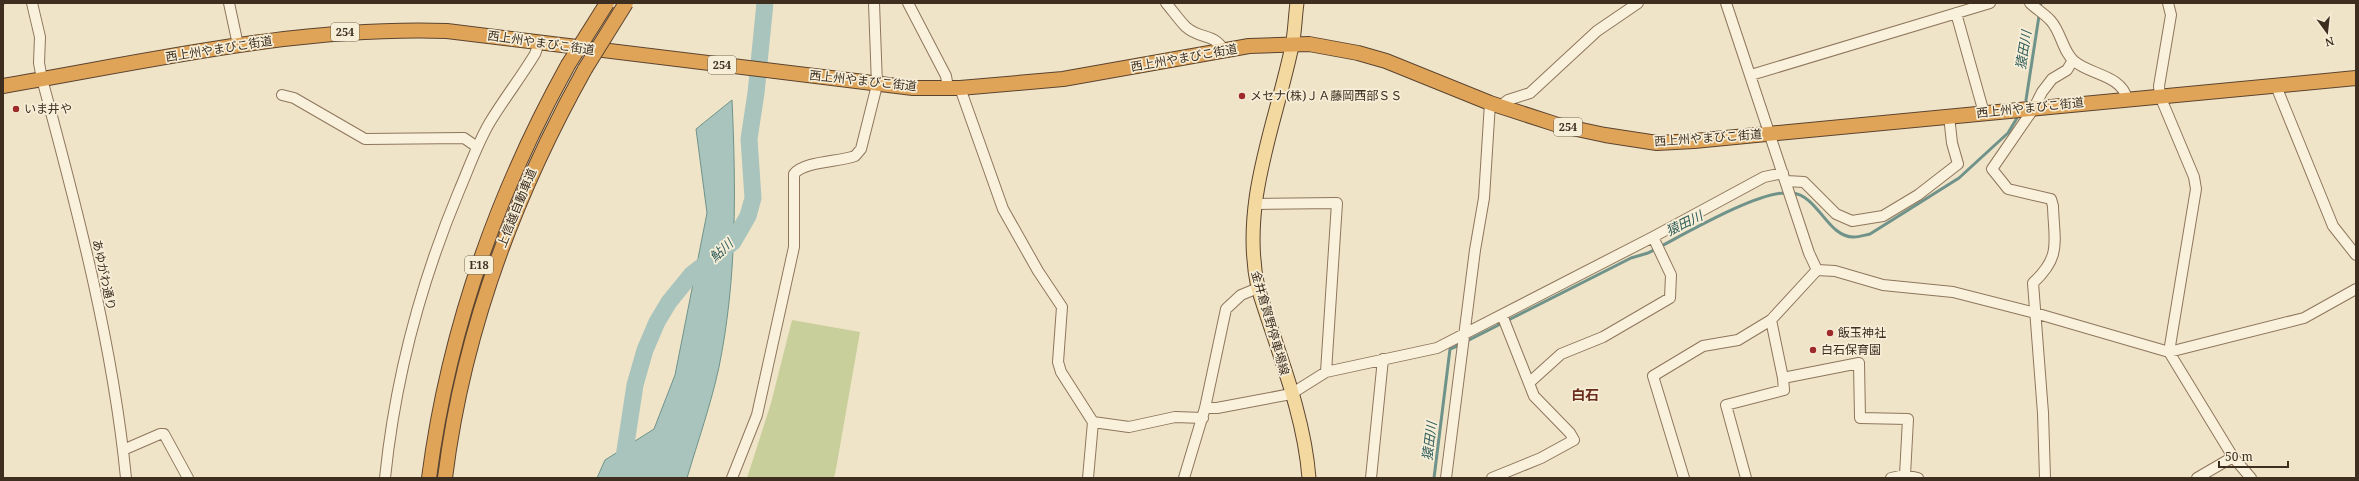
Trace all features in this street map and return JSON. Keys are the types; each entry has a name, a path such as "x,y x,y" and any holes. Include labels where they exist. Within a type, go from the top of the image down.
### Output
{"highway":[{"name":"上信越自動車道","path":"429,478 450,365 478,265 495,220 526,147 568,65 607,3"},
{"name":"上信越自動車道","path":"445,478 465,369 493,272 525,185 543,147 585,69 626,3"},
{"name":"西上州やまびこ街道","path":"3,86 238,45 349,32 397,29 447,31 794,73 877,85 913,88 954,88 1063,79 1224,50 1271,44 1293,44 1314,45 1358,53 1386,61 1495,105 1558,125 1605,135 1657,142 1770,134 2356,78"}],"main road":[{"name":"金井倉賀野停車場線","path":"1297,3 1293,44 1260,172 1254,204 1253,253 1258,288 1301,425 1307,451 1309,478"}],"street":[{"name":"あゆがわ通り","path":"32,3 40,37 39,63 42,80 71,187 114,384 126,478"},
{"path":"229,3 238,45"},
{"path":"732,478 757,416 794,248 794,174 798,169 808,165 855,156 861,148 877,85 874,3"},
{"path":"908,3 946,76 954,88 1003,209 1038,271 1062,307 1058,362 1062,372 1093,422 1088,478"},
{"path":"1166,3 1186,27 1199,36 1214,38 1224,50"},
{"path":"1449,477 1475,244 1484,198 1495,105 1530,93 1597,31 1638,3"},
{"path":"1726,3 1809,253 1817,270"},
{"path":"1751,75 1990,3"},
{"path":"2030,3 2052,21 2073,60 2094,73 2114,80 2125,91 2127,99"},
{"path":"2168,3 2171,15 2159,86 2160,96 2194,177 2196,189 2169,352 2233,457 2251,478"},
{"path":"1956,13 1984,113"},
{"path":"385,478 391,424 415,323 440,238 477,147 490,122 535,54 539,43"},
{"path":"2045,478 2043,413 2033,283 2051,263 2054,254 2052,199 2008,189 1992,169 2034,108 2042,92 2052,78 2067,70 2073,60"},
{"path":"2276,86 2333,226 2356,255"},
{"path":"282,95 294,98 365,139 464,138 477,147"},
{"path":"1093,422 1129,427 1175,417 1204,413 1217,408 1291,394 1326,372 1437,348 1503,317 1654,238 1764,176 1784,177 1804,182 1836,214 1852,221 1883,216 1918,195 1958,164 1952,143 1949,116"},
{"path":"1254,204 1337,203 1326,372"},
{"path":"1530,382 1561,354 1603,337 1670,298 1671,275 1654,238"},
{"path":"1817,270 1835,271 1883,285 1953,292 2035,313 2169,352 2304,318 2356,289"},
{"path":"1684,478 1653,376 1702,346 1738,340 1771,320 1817,270"},
{"path":"1184,477 1204,413 1226,309 1241,296 1258,288"},
{"path":"1492,478 1541,458 1574,440 1570,433 1534,396 1530,382 1503,317"},
{"path":"1746,478 1726,405 1784,390 1783,378 1771,320"},
{"path":"1371,478 1383,359"},
{"path":"1783,378 1859,363 1860,418 1908,420 1905,475"},
{"path":"123,450 154,436 164,434 188,478"},
{"path":"2197,478 2233,457"},
{"path":"1891,478 1905,475 1918,478"}],"green space":[{"path":"792,320 860,332 834,478 747,478 771,403"}],"water":[{"path":"732,100 734,234 729,301 725,334 716,381 687,478 597,478 605,460 654,429 675,375 707,213 696,129"}],"waterway":[{"name":"鮎川","path":"624,478 624,457 635,385 645,350 657,322 669,302 691,275 733,242 748,216 753,198 749,139 756,93 765,3"},
{"name":"猿田川","path":"2026,100 2041,3"},
{"name":"猿田川","path":"1792,193 1809,201 1837,231 1854,237 1870,234 1959,178 2008,133 2017,118"},
{"name":"猿田川","path":"1467,341 1631,258 1648,253 1738,207 1774,194 1787,193"},
{"name":"猿田川","path":"1434,478 1450,349 1462,344"}],"place":[{"name":"メセナ(株)ＪＡ藤岡西部ＳＳ","path":"1242,96"},
{"name":"いま井や","path":"16,109"},
{"name":"飯玉神社","path":"1830,333"},
{"name":"白石保育園","path":"1813,350"}],"district":[{"name":"白石","path":"1585,395"}]}
